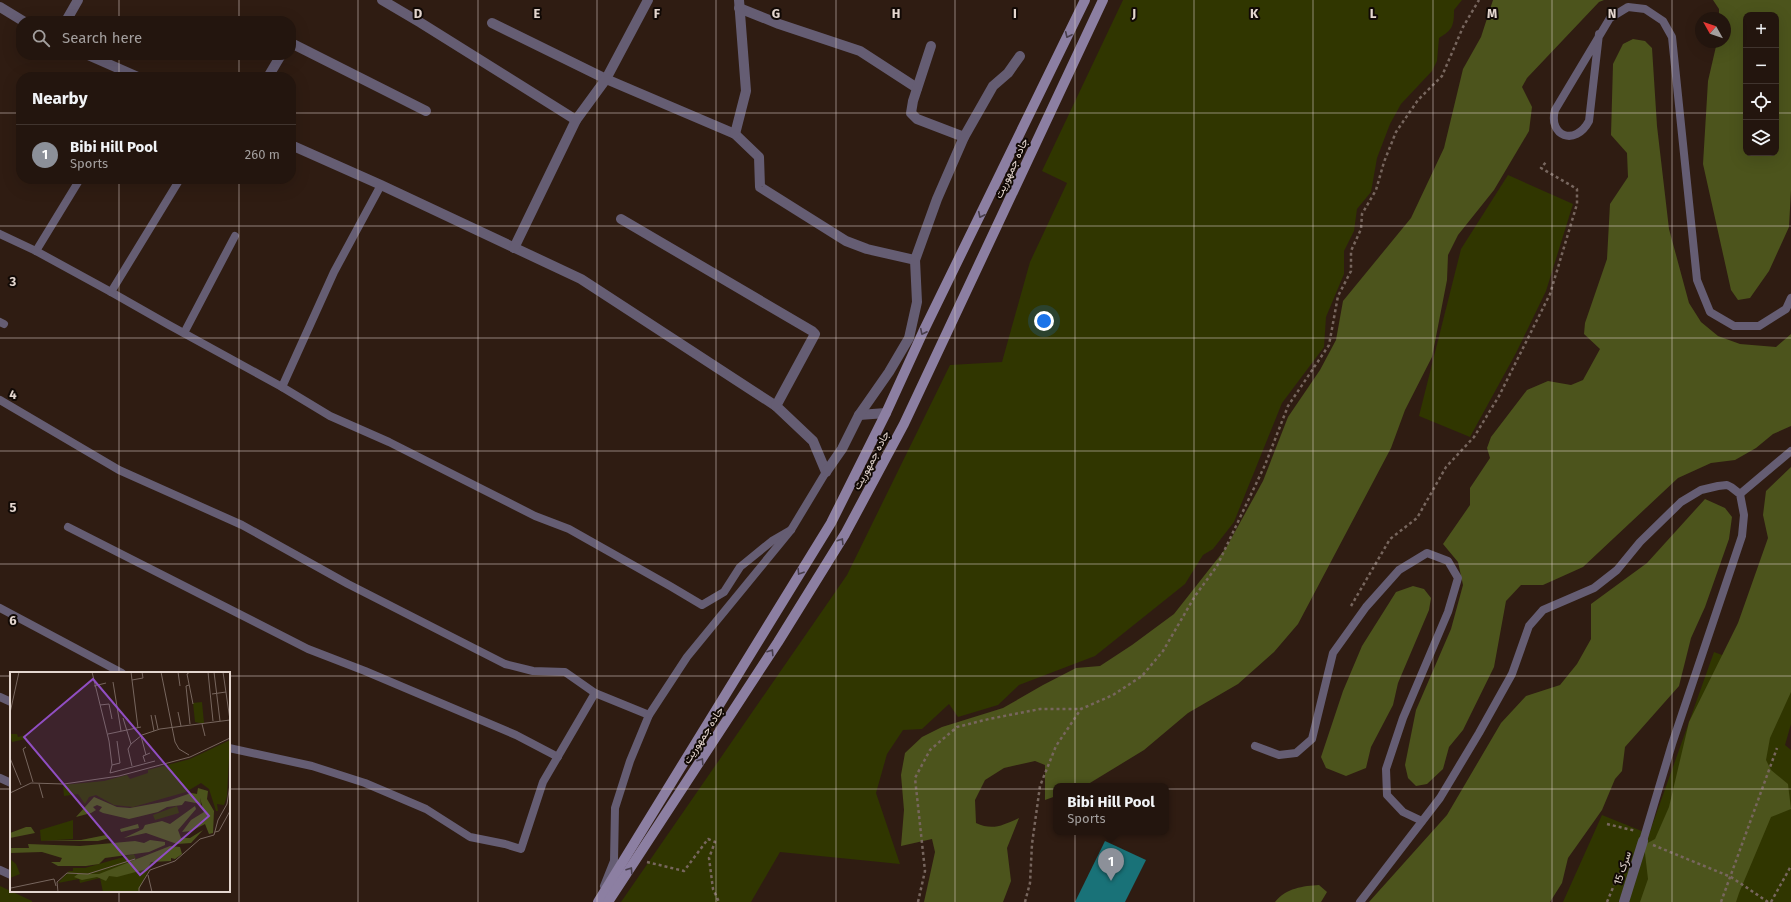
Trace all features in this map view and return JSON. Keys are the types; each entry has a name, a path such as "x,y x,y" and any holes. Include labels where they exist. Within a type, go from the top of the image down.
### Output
{"main road":[{"name":"جاده جمهوریت","path":"598,902 831,522 886,414 923,332 1085,0"},
{"name":"جاده جمهوریت","path":"608,902 778,642 845,534 904,424 1103,0"}],"street":[{"path":"69,16 78,0"},
{"path":"382,0 576,120"},
{"path":"514,248 576,120 606,79 648,0"},
{"path":"735,134 746,91 739,4"},
{"path":"739,4 779,24 860,51 917,88"},
{"path":"0,7 16,17"},
{"path":"492,23 606,79 735,134 759,157 760,187 846,242 867,249 915,260"},
{"path":"296,46 426,111"},
{"path":"931,46 910,113 917,119 964,137"},
{"path":"826,472 842,449 859,415 889,372 909,338 917,302 915,260 938,199 964,137 993,86 1008,72 1020,56"},
{"path":"99,60 127,72"},
{"path":"271,72 278,60"},
{"path":"296,147 380,185 581,280 776,406 813,441 826,472"},
{"path":"621,219 815,334 776,406"},
{"path":"859,415 886,414"},
{"name":"سرک 15","path":"1624,902 1643,841"}],"lane":[{"path":"1599,34 1589,122 1584,131 1572,136 1564,135 1556,129 1553,118 1556,110 1599,34 1610,18 1628,7 1645,9 1663,21 1672,37 1697,280 1710,312 1734,326 1758,326 1786,309 1791,298"},
{"path":"36,251 77,184"},
{"path":"112,292 177,184"},
{"path":"282,386 334,272 380,185"},
{"path":"0,234 36,251 112,292 184,334 282,386 330,416 389,442 534,516 569,529 702,605 724,592 740,567 772,541 791,530"},
{"path":"184,334 235,236"},
{"path":"0,400 119,470 242,525 348,584 505,664 533,671 565,672 595,693 649,715"},
{"path":"1740,494 1791,451"},
{"path":"598,902 614,861 615,808 630,761 649,715 687,657 791,530 826,472"},
{"path":"1360,902 1440,798 1512,674 1529,626 1543,610 1594,588 1617,570 1640,542 1682,502 1702,490 1727,485 1731,486 1740,494 1744,515 1742,536 1672,744 1643,841"},
{"path":"68,528 308,649 365,671 516,736 558,757"},
{"path":"1255,746 1279,755 1296,753 1312,739 1332,653 1366,607 1399,570 1427,553 1448,561 1458,578 1448,612 1403,718 1386,769 1387,795 1403,812 1422,821"},
{"path":"0,608 120,672"},
{"path":"230,748 312,766 365,783 426,809 470,837 505,844 521,849 543,782 595,693"},
{"path":"0,697 10,702"},
{"path":"0,778 10,783"},
{"path":"0,870 10,875"}],"path":[{"path":"918,902 926,871 915,778 930,750 957,727 1040,709 1081,709 1113,695 1142,676 1163,651 1195,596 1217,566 1265,465 1288,406 1329,345 1338,296 1351,271 1351,251 1361,229 1362,214 1376,190 1384,162 1396,132 1418,100 1442,76 1463,27 1479,0"},
{"path":"1349,613 1354,600 1390,539 1417,518 1446,467 1474,437 1499,396 1550,294 1577,204 1577,189 1541,168 1546,162"},
{"path":"1025,902 1030,883 1032,844 1040,786 1056,746 1081,709"},
{"path":"1721,902 1777,748"},
{"path":"1607,824 1636,831"},
{"path":"1636,831 1639,839 1730,877 1770,902 1791,866"},
{"path":"1633,838 1636,831"},
{"path":"638,858 648,863 684,871 708,839 715,842 709,858 713,889 719,902"},
{"path":"1607,902 1621,867"}],"green space":[{"path":"1123,0 1462,0 1454,10 1452,27 1439,38 1437,61 1432,71 1401,104 1390,124 1377,158 1371,192 1357,209 1354,231 1344,251 1344,274 1326,317 1324,347 1282,403 1234,522 1213,549 1203,555 1185,584 1095,656 1019,685 998,705 958,717 949,704 922,729 903,730 887,754 876,793 900,864 780,852 751,902 621,902 847,575 950,365 1002,362 1030,262 1067,183 1042,171"},
{"path":"1493,0 1604,0 1599,2 1527,78 1522,87 1532,107 1529,131 1494,190 1458,235 1448,255 1447,280 1432,357 1405,410 1391,448 1298,624 1274,652 1238,684 1188,713 1144,750 1090,783 1053,783 1053,797 1045,800 1045,765 1035,761 1004,768 985,780 975,800 976,823 993,827 1003,825 1019,818 1007,848 1011,881 1003,902 924,902 935,852 932,839 901,846 904,810 901,775 905,753 922,737 942,727 1003,708 1076,668 1100,666 1132,645 1174,614 1226,548 1263,481 1288,417 1320,370 1336,340 1343,301 1411,218 1444,148 1463,69 1481,37"},
{"path":"1713,0 1791,0 1791,190 1789,227 1769,271 1750,298 1738,300 1731,290 1703,164 1708,81 1716,48 1731,48 1731,12 1719,12 1719,9"},
{"path":"1633,39 1645,41 1652,48 1657,126 1669,229 1689,303 1701,322 1718,336 1740,344 1776,347 1791,334 1791,426 1773,434 1756,448 1735,460 1711,463 1678,478 1583,567 1543,585 1521,585 1506,601 1494,667 1463,730 1449,747 1443,769 1427,784 1416,786 1408,778 1405,765 1416,710 1451,629 1463,585 1458,562 1443,544 1470,505 1470,488 1490,458 1487,448 1491,437 1527,390 1548,381 1571,385 1583,380 1600,349 1584,334 1585,323 1607,259 1610,204 1628,177 1627,153 1611,135 1613,64 1623,44"},
{"path":"1508,175 1573,204 1546,291 1516,353 1470,437 1419,416 1461,249"},
{"path":"1791,467 1791,692 1770,738 1766,760 1771,770 1788,784 1791,809 1771,817 1736,902 1640,902 1648,879 1644,845 1655,839 1669,807 1689,722 1738,623 1768,538 1763,515 1766,491"},
{"path":"1705,499 1725,508 1732,517 1729,539 1705,607 1691,638 1679,686 1625,747 1622,771 1615,779 1602,810 1568,858 1562,883 1550,902 1369,902 1447,815 1501,723 1526,696 1560,685 1577,664 1591,639 1591,604 1647,563"},
{"path":"1413,586 1424,589 1431,598 1429,610 1398,683 1393,705 1371,747 1366,768 1346,776 1326,768 1321,757 1343,691 1362,646 1396,592"},
{"path":"1714,652 1791,681 1791,724 1785,745 1791,750 1791,902 1563,902 1602,815 1649,834"},
{"path":"1319,885 1327,892 1321,902 1275,902 1279,897 1295,889"},
{"path":"0,886 32,901 32,902 0,902"}],"water":[{"path":"1105,841 1146,860 1125,902 1075,902"}],"place":[{"name":"Bibi Hill Pool","path":"1111,881"}]}
